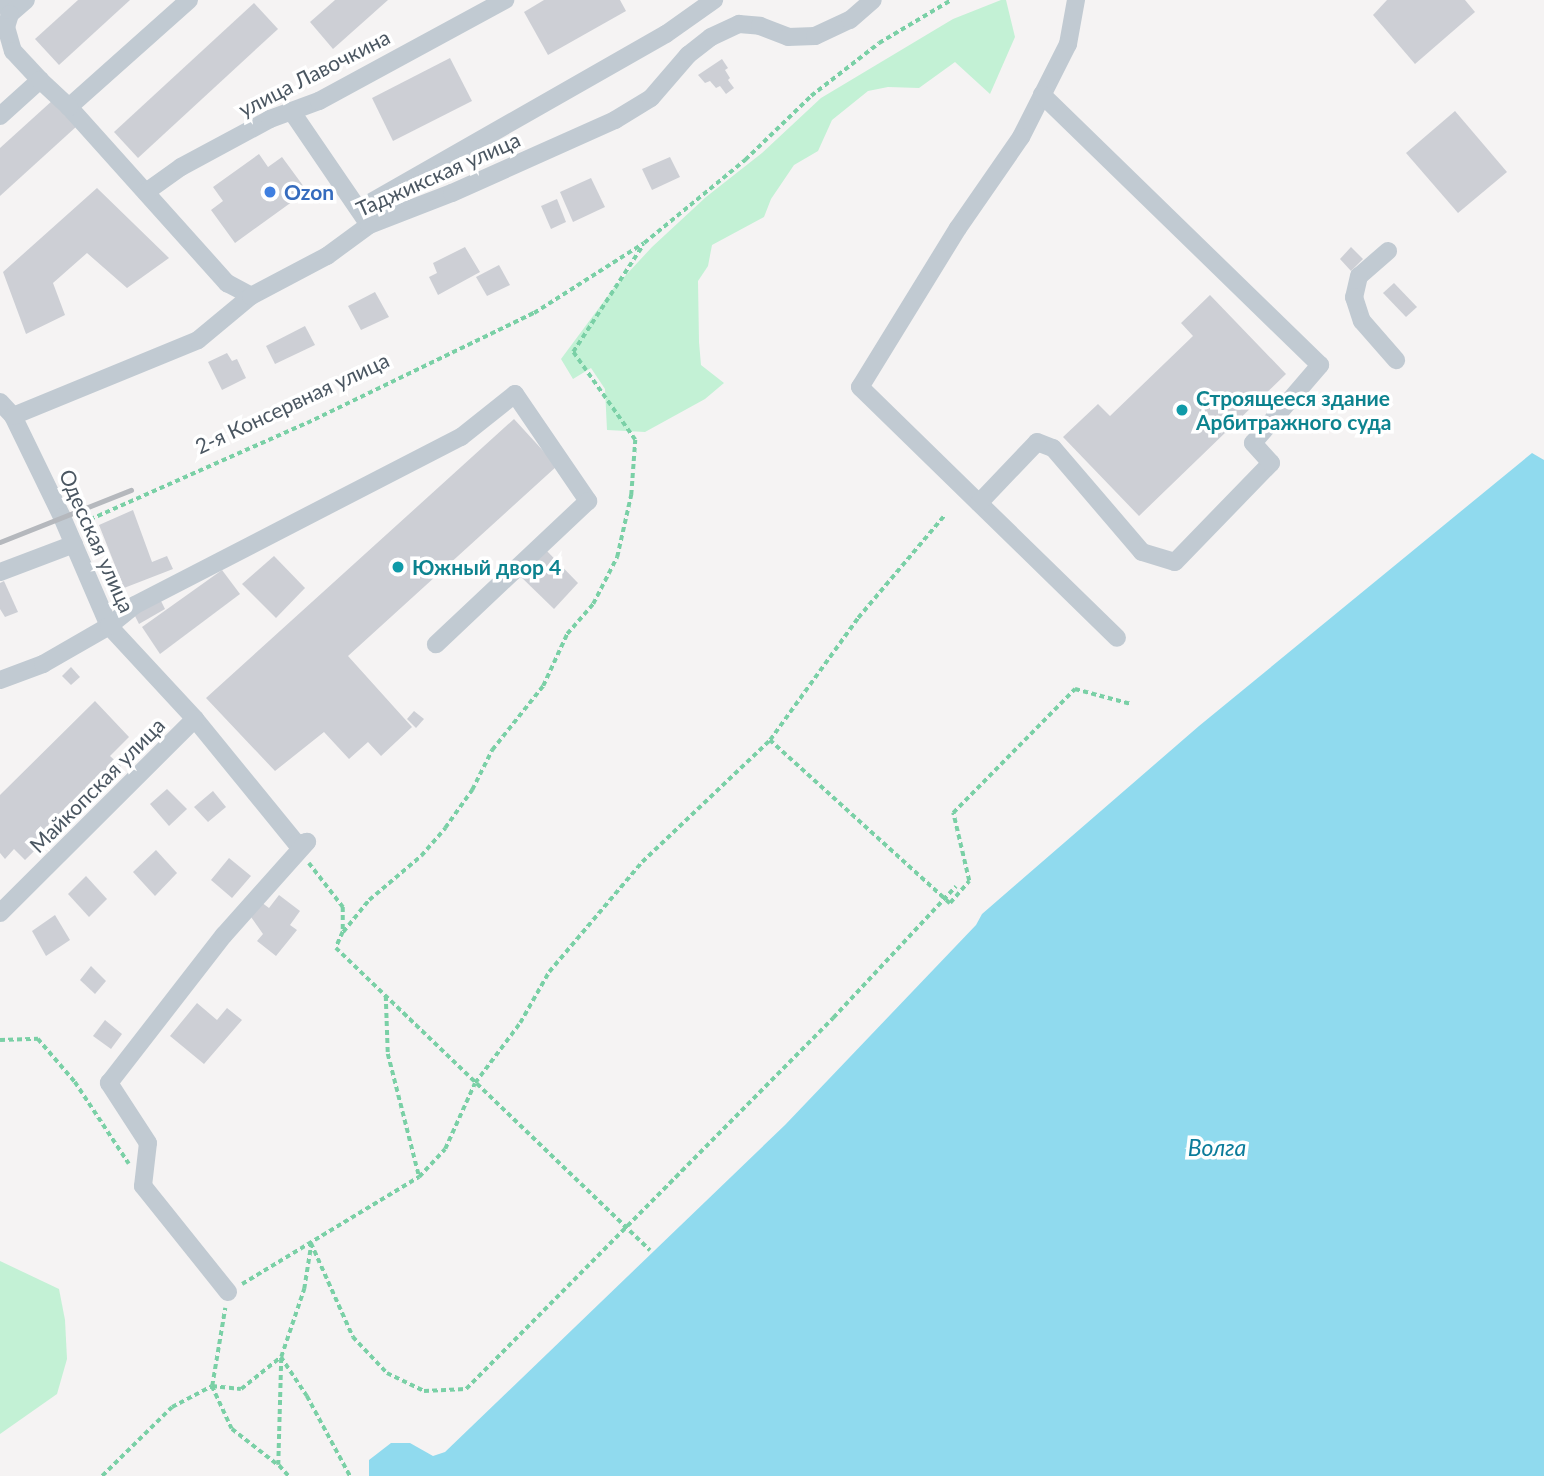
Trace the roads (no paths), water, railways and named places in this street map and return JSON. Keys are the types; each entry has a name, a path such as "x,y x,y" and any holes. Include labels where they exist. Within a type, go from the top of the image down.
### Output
{"street":[{"path":"26,0 7,7 6,27 13,51 69,107 227,283 251,296"},
{"path":"69,107 189,0"},
{"name":"улица Лавочкина","path":"146,192 181,167 270,119 319,101 505,0"},
{"path":"359,209 666,34 714,0"},
{"name":"Таджикская улица","path":"13,416 198,340 251,296 327,256 369,225 452,193 615,120 651,98 688,55 711,37 739,24 760,26 788,37 815,36 850,20 873,0"},
{"path":"1076,0 1068,44 1021,137 958,228 860,387 1117,638"},
{"path":"0,116 40,80"},
{"path":"979,503 1037,442 1053,448 1142,552 1175,562 1271,463 1253,443 1320,365 1042,94"},
{"path":"292,112 369,225"},
{"path":"1388,251 1359,276 1354,297 1362,321 1396,360"},
{"path":"0,680 43,664 109,626 135,605 461,437 515,394 588,501 436,643"},
{"name":"Одесская улица","path":"0,402 13,416 71,537 109,626 195,719 297,844 307,842 225,935 109,1083 148,1143 144,1186 228,1292"},
{"path":"0,572 71,537"},
{"name":"Майкопская улица","path":"0,913 195,719"}],"water":[{"name":"Волга","path":"1532,453 1544,460 1544,1476 369,1476 369,1460 391,1443 410,1443 433,1456 445,1452 785,1125 976,925 982,914 1199,726"}],"railway":[{"path":"0,542 131,490"}],"place":[{"name":"Ozon","path":"270,192"},
{"name":"Строящееся здание Арбитражного суда","path":"1182,410"},
{"name":"Южный двор 4","path":"398,567"}]}
